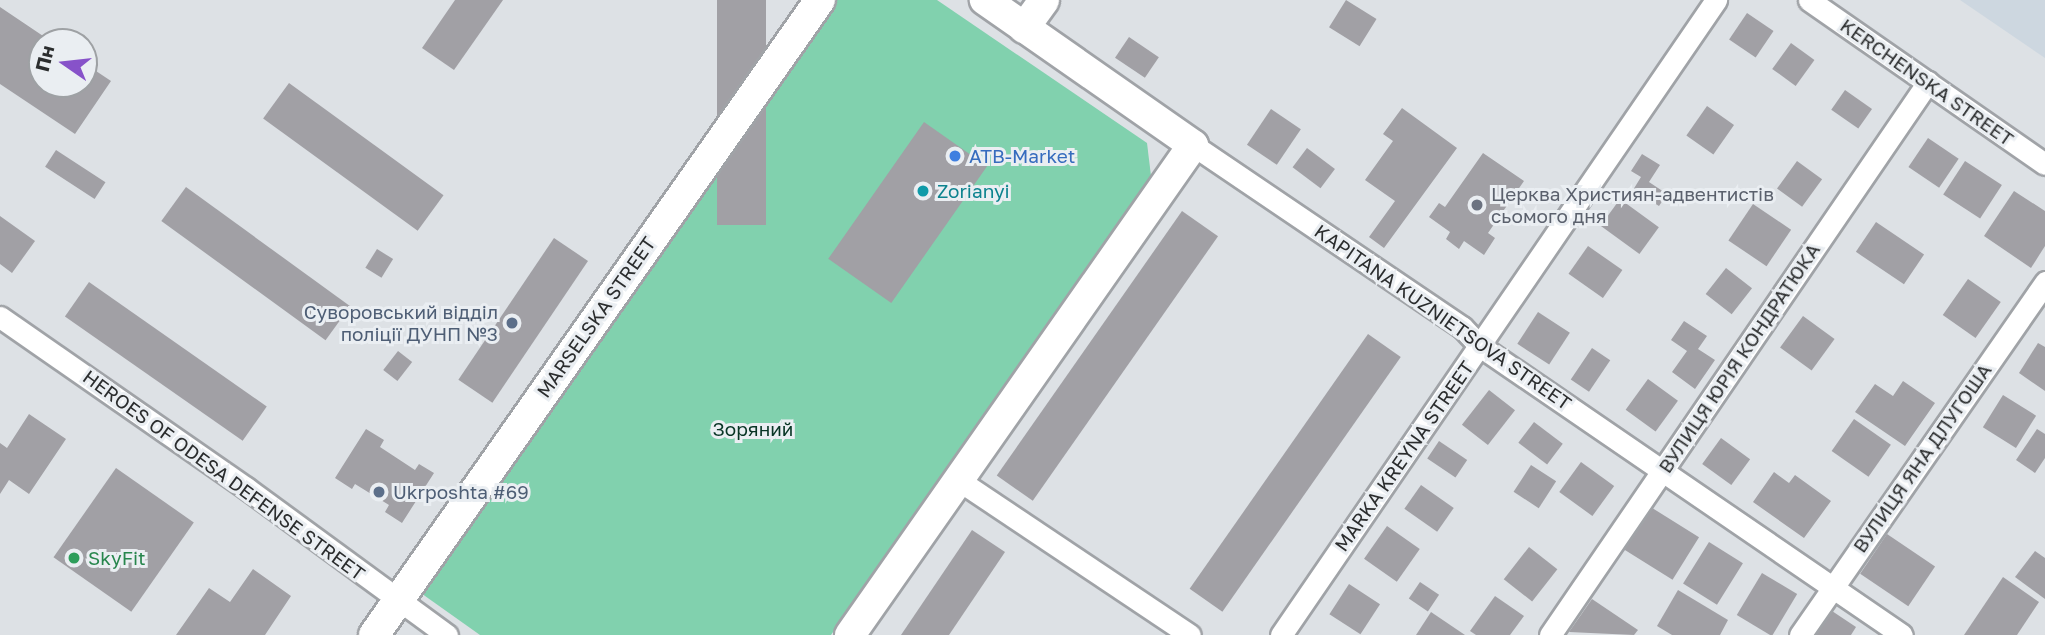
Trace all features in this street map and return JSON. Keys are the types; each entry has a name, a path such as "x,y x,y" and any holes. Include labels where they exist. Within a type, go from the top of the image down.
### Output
{"street":[{"name":"MARSELSKA STREET","path":"374,635 820,0"},
{"name":"KAPITANA KUZNIETSOVA STREET","path":"985,0 1462,327 1480,346 1664,468 1902,635"},
{"path":"1024,28 1044,0"},
{"name":"MARKA KREYNA STREET","path":"1280,635 1716,0"},
{"name":"KERCHENSKA STREET","path":"1809,0 2045,164"},
{"name":"ВУЛИЦЯ ЮРІЯ КОНДРАТЮКА","path":"1550,635 1928,82"},
{"path":"850,635 1193,145"},
{"name":"ВУЛИЦЯ ЯНА ДЛУГОША","path":"1800,635 2045,282"},
{"name":"HEROES OF ODESA DEFENSE STREET","path":"0,317 246,488 447,635"},
{"path":"957,479 1190,635"}],"shaded area":[{"path":"1960,0 2045,0 2045,58"}],"green space":[{"name":"Зоряний","path":"831,0 937,0 1147,143 1151,176 831,635 480,635 418,591"}],"building":[{"path":"455,0 503,0 454,70 422,48"},
{"path":"717,0 766,0 766,225 717,225"},
{"path":"1346,0 1377,19 1360,46 1329,27"},
{"path":"0,7 31,28 28,28 28,98 98,98 98,72 111,81 75,134 0,84"},
{"path":"1747,13 1774,31 1756,57 1729,40"},
{"path":"1129,37 1159,57 1145,78 1115,58"},
{"path":"1791,43 1814,60 1796,86 1772,69"},
{"path":"289,83 444,195 418,231 263,119"},
{"path":"1845,90 1872,109 1858,129 1831,110"},
{"path":"1707,106 1734,125 1713,154 1686,135"},
{"path":"1402,108 1457,148 1384,248 1369,237 1395,201 1365,180 1393,141 1383,134"},
{"path":"1271,109 1301,129 1277,165 1247,145"},
{"name":"Zorianyi","path":"924,122 987,166 891,303 828,259"},
{"path":"1928,138 1959,159 1939,188 1908,167"},
{"path":"1307,148 1335,169 1321,188 1293,167"},
{"path":"56,150 105,182 95,199 45,167"},
{"name":"Церква Християн-адвентистів сьомого дня","path":"1483,153 1524,181 1488,233 1495,238 1484,255 1464,241 1459,249 1446,239 1450,232 1429,217 1439,203 1445,207"},
{"path":"1642,154 1660,165 1649,182 1667,194 1659,206 1633,190 1641,177 1631,171"},
{"path":"1797,161 1822,179 1802,207 1777,189"},
{"path":"1965,161 2002,185 1980,219 1943,195"},
{"path":"186,187 350,306 326,340 161,221"},
{"path":"2014,191 2045,211 2045,246 2031,268 1984,236"},
{"path":"1620,199 1659,227 1639,254 1601,226"},
{"path":"1753,204 1791,230 1767,266 1728,240"},
{"path":"1182,211 1218,236 1033,501 997,476"},
{"path":"0,216 35,241 12,273 0,264"},
{"path":"1876,222 1924,254 1904,284 1856,252"},
{"path":"554,238 588,261 492,403 458,380"},
{"path":"1588,246 1622,270 1603,298 1568,274"},
{"path":"377,249 393,259 381,278 365,268"},
{"path":"1726,268 1752,288 1732,314 1706,294"},
{"path":"1968,279 2001,302 1976,338 1943,315"},
{"path":"89,282 267,406 243,441 65,316"},
{"path":"1538,312 1570,333 1549,365 1517,344"},
{"path":"1803,316 1835,339 1812,370 1780,348"},
{"path":"1684,321 1707,336 1698,349 1715,360 1695,389 1672,372 1687,351 1671,340"},
{"path":"1368,334 1401,357 1222,612 1190,589"},
{"path":"2038,343 2045,347 2045,391 2019,373"},
{"path":"1592,348 1610,360 1589,392 1571,380"},
{"path":"398,351 412,362 397,381 383,370"},
{"path":"1648,379 1678,401 1656,431 1626,410"},
{"path":"1903,381 1935,403 1905,446 1855,412 1875,384 1893,396"},
{"path":"1489,390 1515,410 1488,445 1462,425"},
{"path":"2003,395 2036,416 2016,448 1983,427"},
{"path":"29,414 66,439 29,494 9,480 0,494 0,443 7,448"},
{"path":"1854,419 1891,445 1868,477 1832,451"},
{"path":"1534,422 1563,444 1547,464 1518,443"},
{"path":"366,429 384,440 380,447 415,470 419,464 434,473 402,523 385,512 389,505 355,484 352,489 335,478"},
{"path":"2037,429 2045,434 2045,458 2035,473 2016,460"},
{"path":"1721,438 1750,459 1731,485 1702,464"},
{"path":"1439,441 1467,460 1455,477 1427,458"},
{"path":"1581,462 1614,486 1592,516 1559,492"},
{"path":"1531,465 1556,481 1539,508 1514,492"},
{"path":"116,468 194,522 131,612 53,557"},
{"path":"1774,472 1789,483 1795,475 1831,501 1804,538 1753,502"},
{"path":"1421,485 1454,508 1437,532 1404,509"},
{"path":"1649,506 1699,537 1673,580 1623,548"},
{"path":"1387,526 1420,549 1397,582 1364,559"},
{"path":"972,530 1005,552 949,635 901,635"},
{"path":"1887,534 1935,566 1908,606 1860,574"},
{"path":"1709,542 1743,563 1717,605 1683,584"},
{"path":"1529,547 1557,569 1532,601 1504,579"},
{"path":"2035,551 2045,558 2045,599 2015,577"},
{"path":"253,569 291,596 265,635 176,635 209,588 230,602"},
{"path":"1762,573 1797,594 1773,635 1737,615"},
{"path":"2003,577 2039,602 2017,635 1964,635"},
{"path":"1420,582 1439,595 1428,611 1409,599"},
{"path":"1349,584 1380,604 1360,634 1329,614"},
{"path":"1678,590 1728,620 1720,635 1672,635 1657,626"},
{"path":"1495,596 1524,616 1510,635 1476,635 1470,631"},
{"path":"1592,599 1638,630 1634,635 1569,632"},
{"path":"1832,611 1856,627 1851,635 1816,635"},
{"path":"1431,612 1465,635 1416,635"}],"place":[{"name":"ATB-Market","path":"955,156"},
{"name":"Zorianyi","path":"923,191"},
{"name":"Церква Християн-адвентистів сьомого дня","path":"1477,205"},
{"name":"Суворовський відділ поліції ДУНП №3","path":"512,323"},
{"name":"Ukrposhta #69","path":"379,492"},
{"name":"SkyFit","path":"74,558"}]}
